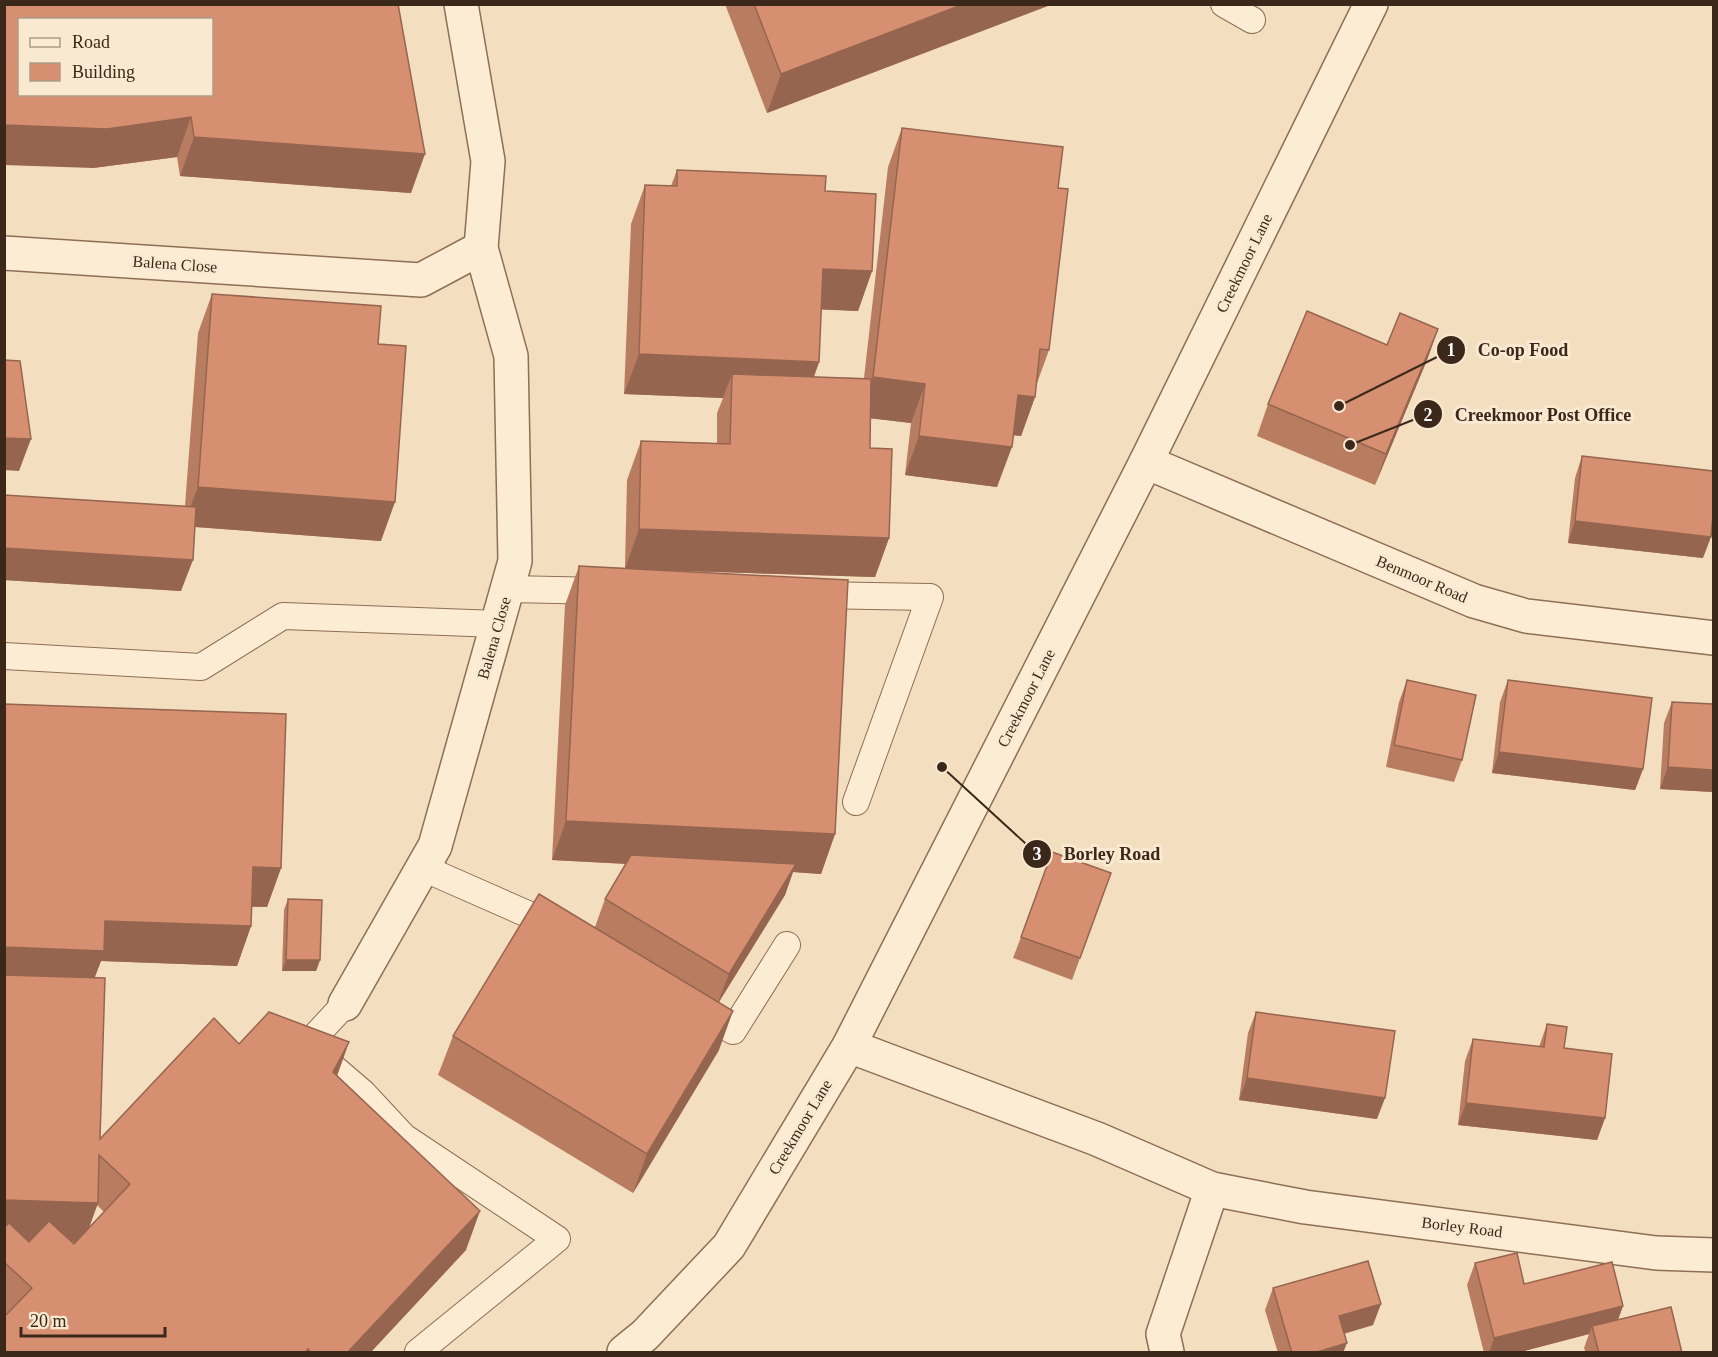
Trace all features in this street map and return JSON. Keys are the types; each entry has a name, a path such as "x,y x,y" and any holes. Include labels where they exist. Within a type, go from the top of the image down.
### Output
{"street":[{"name":"Balena Close","path":"345,1004 435,846 515,561 511,356 481,248 488,161 461,4"},
{"name":"Creekmoor Lane","path":"624,1353 645,1335 729,1246 849,1046 1146,462 1371,4"},
{"name":"Balena Close","path":"4,253 421,280 481,248"},
{"name":"Benmoor Road","path":"1146,462 1474,602 1526,616 1713,638"},
{"name":"Borley Road","path":"849,1046 1097,1139 1212,1189 1305,1207 1656,1252 1713,1255"},
{"path":"1167,1353 1163,1334 1212,1189"}],"lane":[{"path":"1224,4 1252,20"},
{"path":"508,589 625,591"},
{"path":"789,594 930,597 856,802"},
{"path":"4,656 201,667 283,616 498,624"},
{"path":"423,868 574,936"},
{"path":"673,995 733,1031 787,945"},
{"path":"345,1004 307,1045 363,1094 404,1137 557,1239 418,1353"}],"building":[{"path":"4,4 398,4 425,154 194,137 191,117 107,129 4,125"},
{"path":"754,4 964,4 781,74"},
{"path":"902,128 1063,147 1058,188 1068,189 1049,350 1040,349 1035,397 1018,395 1012,447 919,436 925,384 873,377"},
{"path":"677,170 826,176 825,191 876,194 872,271 823,269 819,362 639,354 645,185 677,186"},
{"path":"212,294 381,306 378,344 406,346 395,502 198,487"},
{"path":"1307,311 1387,345 1400,313 1438,329 1386,454 1268,404"},
{"path":"4,360 20,361 31,439 4,438"},
{"path":"732,374 871,379 870,448 892,449 889,538 639,529 641,441 730,444"},
{"path":"1582,456 1713,471 1711,537 1575,521"},
{"path":"4,495 196,507 193,560 4,548"},
{"path":"579,566 848,580 835,834 566,821"},
{"path":"1407,680 1476,695 1462,760 1394,745"},
{"path":"1508,680 1652,698 1643,769 1499,752"},
{"path":"1672,702 1713,704 1713,770 1668,767"},
{"path":"4,704 286,714 281,868 253,867 251,926 105,921 104,951 4,947"},
{"path":"1052,852 1111,873 1080,958 1021,937"},
{"path":"631,855 796,864 729,974 605,899"},
{"path":"539,894 733,1011 647,1154 453,1036"},
{"path":"288,899 322,900 320,960 286,960"},
{"path":"4,975 105,978 100,1139 214,1018 239,1044 269,1012 349,1042 333,1072 480,1211 347,1353 311,1353 308,1349 305,1353 4,1353 4,1317 32,1288 4,1262 4,1228 9,1223 29,1242 49,1221 74,1244 130,1184 99,1155 98,1203 4,1200"},
{"path":"1256,1012 1395,1031 1385,1098 1247,1078"},
{"path":"1547,1024 1567,1027 1564,1048 1612,1054 1605,1118 1466,1103 1473,1039 1544,1047"},
{"path":"1517,1253 1524,1284 1612,1262 1623,1306 1494,1338 1475,1263"},
{"path":"1368,1261 1381,1304 1339,1316 1347,1343 1314,1353 1292,1353 1273,1288"},
{"path":"1671,1307 1682,1353 1599,1353 1592,1326"}],"place":[{"name":"Co-op Food","path":"1339,406"},
{"name":"Creekmoor Post Office","path":"1350,445"},
{"name":"Borley Road","path":"942,767"}]}
